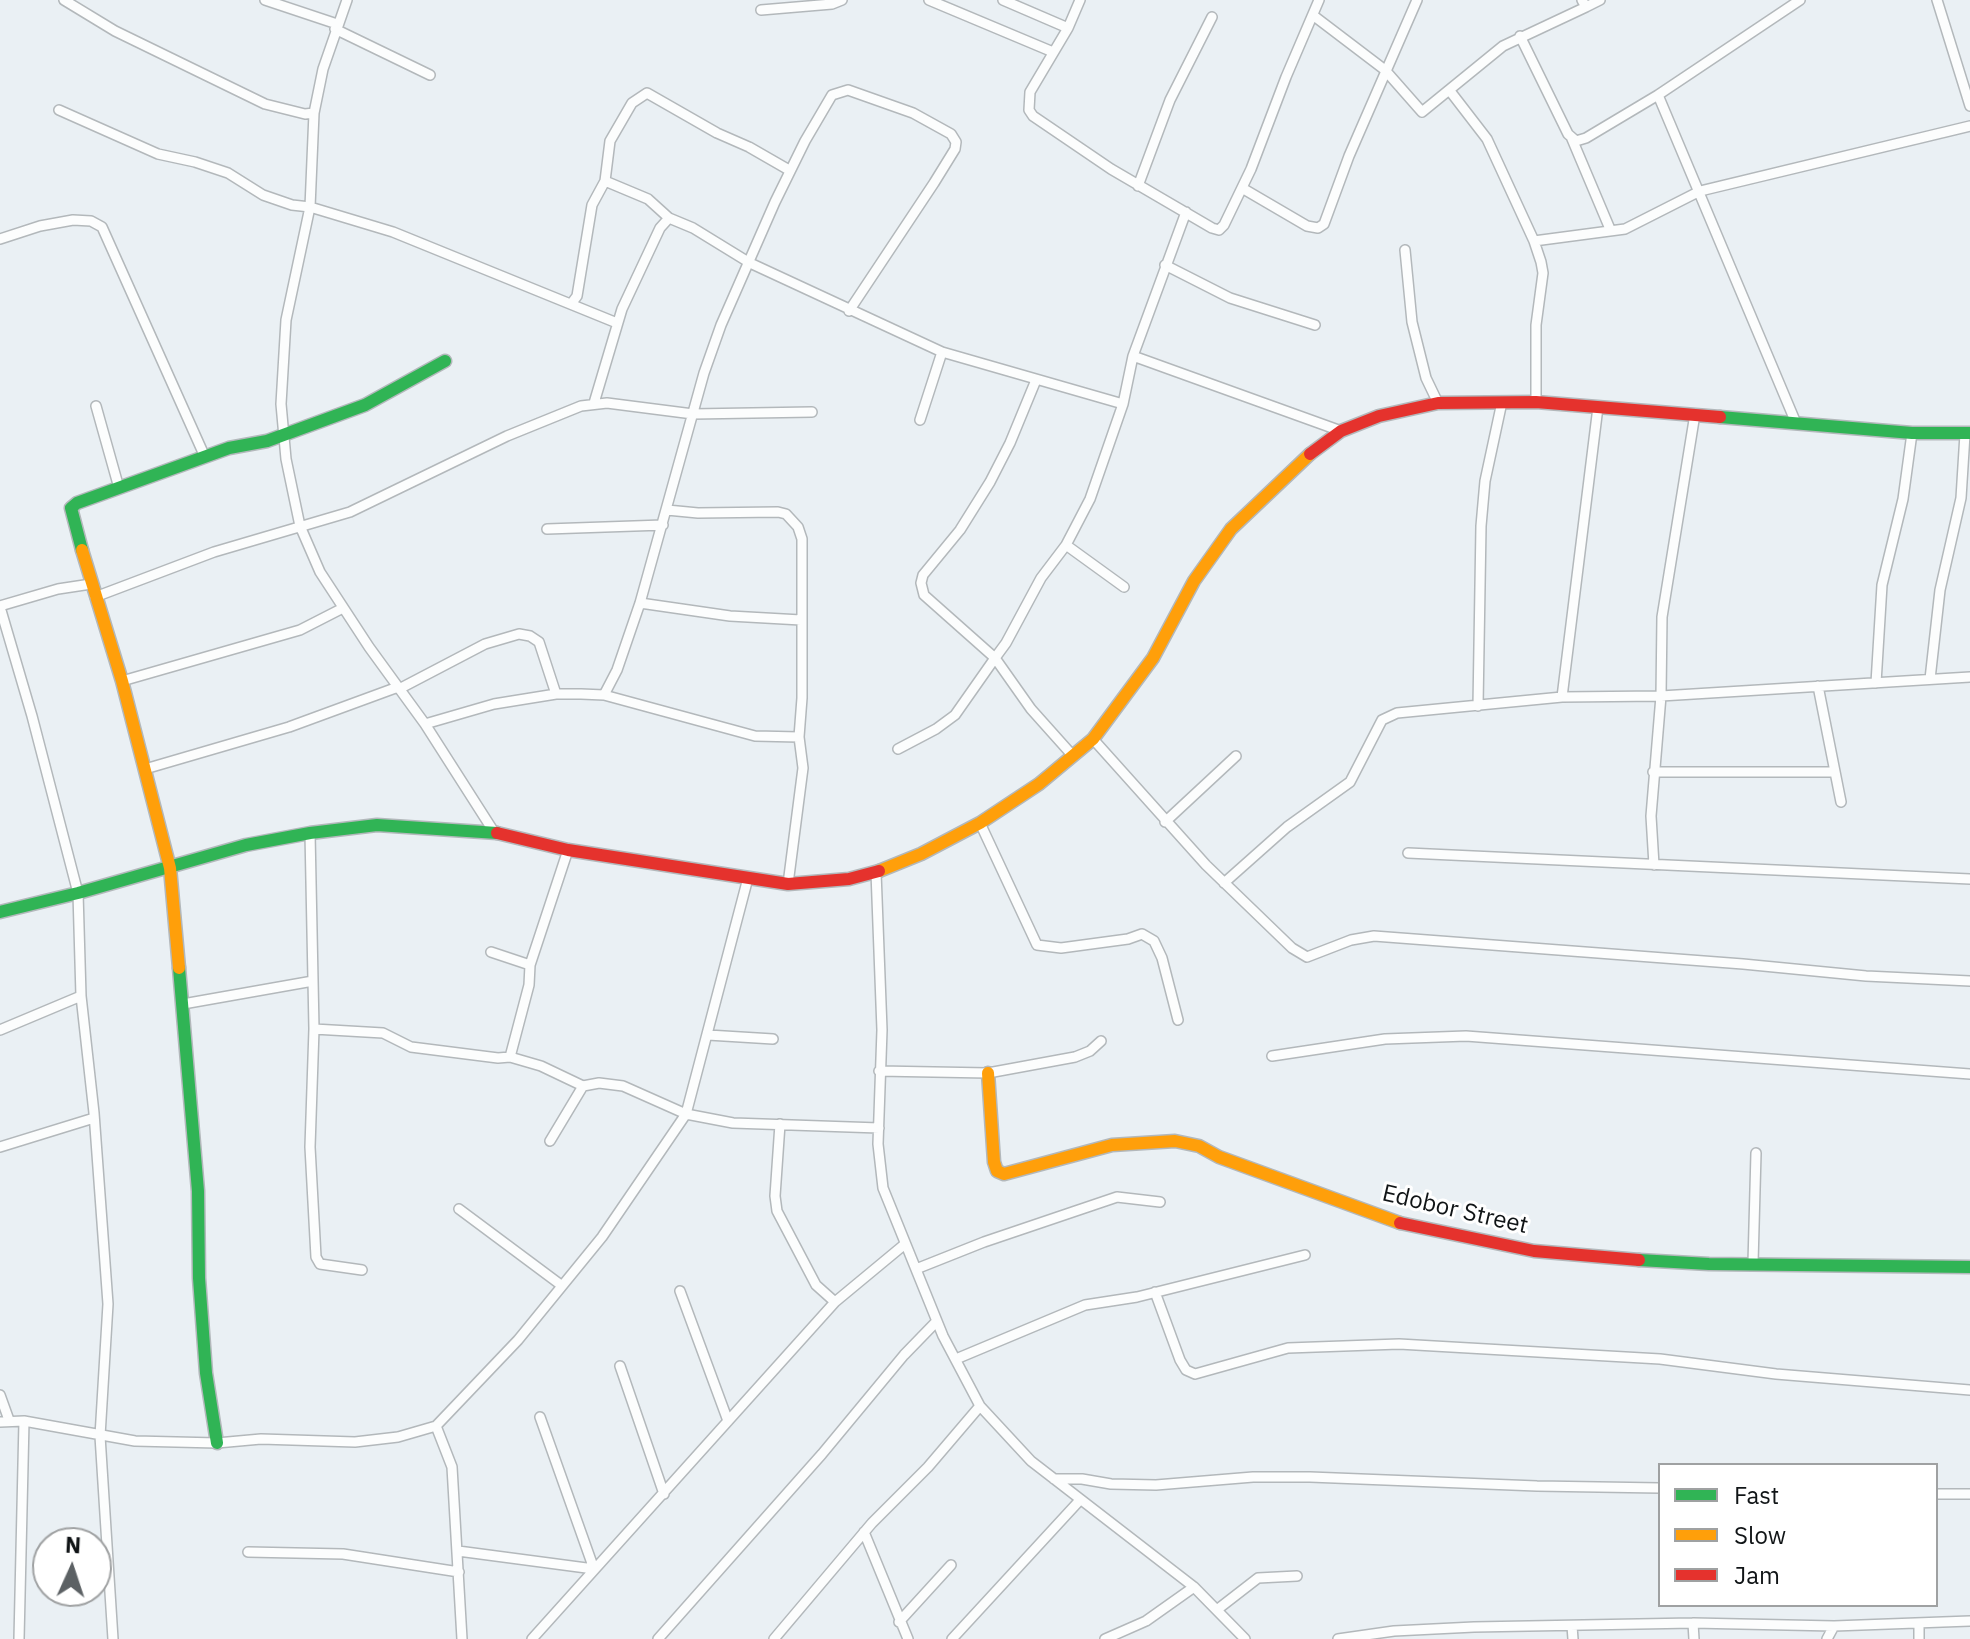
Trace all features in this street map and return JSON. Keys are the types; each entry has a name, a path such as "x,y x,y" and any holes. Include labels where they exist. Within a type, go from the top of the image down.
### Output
{"street":[{"path":"64,0 128,37 265,104 305,114 314,113"},
{"path":"265,0 336,27 430,75"},
{"path":"347,0 323,69 314,113 310,207 284,333 283,434 300,526 315,562 494,832"},
{"path":"761,10 832,4 842,0"},
{"path":"929,0 1053,52"},
{"path":"1003,0 1068,28"},
{"path":"1080,0 1068,28 1030,92 1029,110 1046,125 1138,186 1219,230 1242,188 1319,0"},
{"path":"1242,188 1307,226 1318,228 1324,224 1385,70 1400,43 1417,0"},
{"path":"1314,16 1385,70 1422,112 1492,54 1520,36 1584,4 1600,0"},
{"path":"1572,139 1586,138 1658,95 1800,0"},
{"path":"1937,0 1970,106"},
{"path":"1138,186 1170,100 1212,17"},
{"path":"1520,36 1572,139 1610,229"},
{"path":"604,695 617,670 640,603 704,373 721,325 789,170 832,95 842,90 934,123 954,138 955,149 849,311"},
{"path":"1450,91 1487,139 1534,241 1543,273 1536,325 1536,402"},
{"path":"571,304 577,296 592,205 605,181 610,141 632,103 647,93 789,170"},
{"path":"1658,95 1796,423"},
{"path":"59,110 158,154 228,173 263,195 393,232 617,323"},
{"path":"1534,241 1625,229 1700,191 1970,126"},
{"path":"605,181 648,199 669,218 693,228 750,263 942,352 1123,404"},
{"path":"898,749 955,715 1006,643 1041,578 1066,545 1090,499 1123,404 1133,356 1186,212"},
{"path":"594,403 617,323 660,228 669,218"},
{"path":"0,239 40,226 73,220 91,221 102,227 205,457"},
{"path":"1405,250 1414,332 1426,378 1438,403"},
{"path":"1165,265 1230,298 1315,325"},
{"path":"920,420 942,352"},
{"path":"1133,356 1341,431"},
{"path":"217,1443 206,1373 199,1278 198,1191 170,868 122,681 71,508 229,448 267,441 365,405 445,361"},
{"path":"1036,380 990,482 960,530 923,575 921,583 924,595 995,658 1031,709 1073,756"},
{"path":"1478,706 1483,496 1502,402"},
{"path":"0,912 246,845 377,825 494,832 568,850 788,884 849,879 876,872 921,854 980,823 1039,784 1093,739 1153,658 1194,581 1231,529 1287,472 1341,431 1379,416 1438,403 1536,402 1912,433 1967,433 1963,486 1934,620 1930,679"},
{"path":"95,597 214,552 350,512 507,436 594,403 693,414 812,412"},
{"path":"96,406 119,488"},
{"path":"1562,697 1598,407"},
{"path":"1654,865 1651,827 1661,696 1662,617 1695,414"},
{"path":"1876,683 1882,585 1903,499 1912,433"},
{"path":"667,510 698,513 778,512 794,520 802,539 802,698 799,737 803,768 788,884"},
{"path":"547,529 663,525"},
{"path":"1066,545 1124,587"},
{"path":"91,584 58,589 0,606 78,893 81,996 108,1304 100,1436 113,1639"},
{"path":"640,603 730,616 801,620"},
{"path":"122,681 300,630 343,608"},
{"path":"145,769 289,727 399,688 485,644 519,634 539,642 556,694"},
{"path":"1224,883 1287,827 1350,782 1382,720 1397,713 1562,697 1661,696 1970,677"},
{"path":"1818,686 1841,802"},
{"path":"425,724 494,704 556,694 604,695 755,736 799,737"},
{"path":"1093,739 1165,822 1224,883 1292,948 1307,957 1351,940 1374,936 1712,961 1866,976 1970,981"},
{"path":"1165,822 1236,756"},
{"path":"1653,772 1834,772"},
{"path":"980,823 1037,945 1061,948 1128,939 1142,934 1154,941 1162,958 1178,1020"},
{"path":"310,833 314,1029 310,1147 316,1257 320,1264 362,1270"},
{"path":"510,1057 529,985 530,965 568,850"},
{"path":"1408,853 1970,879"},
{"path":"876,872 882,1030 878,1144 883,1188 937,1321 980,1406 1031,1461 1194,1587 1245,1639"},
{"path":"0,1395 4,1421 24,1421 135,1441 217,1443 261,1439 355,1442 398,1437 436,1426 518,1340 602,1237 686,1114 748,878"},
{"path":"491,952 530,965"},
{"path":"183,1004 313,981"},
{"path":"0,1030 81,996"},
{"path":"314,1029 383,1033 411,1047 510,1057 541,1066 583,1086 599,1083 623,1086 686,1114 733,1123 879,1128"},
{"path":"708,1035 773,1039"},
{"path":"1272,1056 1385,1039 1466,1036 1970,1074"},
{"path":"879,1071 988,1073 1075,1057 1090,1051 1101,1041"},
{"name":"Edobor Street","path":"988,1073 994,1162 997,1171 1004,1174 1112,1145 1175,1141 1199,1146 1219,1157 1390,1221 1534,1251 1616,1259 1970,1267"},
{"path":"550,1141 583,1086"},
{"path":"0,1147 94,1118"},
{"path":"780,1124 775,1196 777,1211 816,1285 835,1302"},
{"path":"1753,1263 1756,1153"},
{"path":"916,1269 984,1242 1117,1197 1160,1202"},
{"path":"459,1209 561,1285"},
{"path":"532,1639 835,1302 905,1244"},
{"path":"956,1359 1085,1305 1155,1292 1305,1255"},
{"path":"680,1291 728,1421"},
{"path":"1155,1292 1180,1360 1186,1370 1195,1374 1288,1348 1399,1344 1660,1359 1776,1374 1970,1390"},
{"path":"658,1639 937,1321"},
{"path":"620,1366 664,1494"},
{"path":"774,1639 864,1532 928,1467 980,1406"},
{"path":"540,1417 594,1569"},
{"path":"19,1639 24,1421"},
{"path":"436,1426 452,1467 462,1639"},
{"path":"1054,1479 1156,1485 1253,1477 1310,1477 1658,1488"},
{"path":"1938,1494 1970,1494"},
{"path":"952,1639 1080,1500"},
{"path":"864,1532 908,1639"},
{"path":"458,1551 594,1569"},
{"path":"248,1552 343,1554 459,1572"},
{"path":"899,1622 951,1565"},
{"path":"1218,1609 1258,1578 1297,1576"},
{"path":"1105,1639 1146,1621 1194,1587"},
{"path":"1338,1639 1394,1631 1474,1627 1693,1623 1834,1626 1970,1621"},
{"path":"1693,1623 1694,1639"},
{"path":"1919,1624 1919,1639"},
{"path":"1572,1626 1573,1639"},
{"path":"1827,1639 1834,1626"},
{"path":"1474,1627 1476,1639"}],"traffic: fast":[{"path":"82,550 71,508 77,503 229,448 267,441 365,405 445,361"},
{"path":"1720,417 1912,433 1970,433"},
{"path":"0,912 246,845 310,833 377,825 497,833"},
{"path":"179,968 198,1191 199,1278 206,1373 217,1443"},
{"path":"1639,1260 1709,1264 1970,1267"}],"traffic: slow":[{"path":"879,871 921,854 980,823 1039,784 1093,739 1153,658 1194,581 1231,529 1310,454"},
{"path":"82,550 122,681 170,868 179,968"},
{"path":"988,1073 994,1162 997,1171 1004,1174 1112,1145 1175,1141 1199,1146 1219,1157 1400,1223"}],"traffic: jam":[{"path":"1310,454 1341,431 1379,416 1438,403 1536,402 1720,417"},
{"path":"497,833 568,850 788,884 849,879 879,871"},
{"path":"1400,1223 1534,1251 1639,1260"}]}
